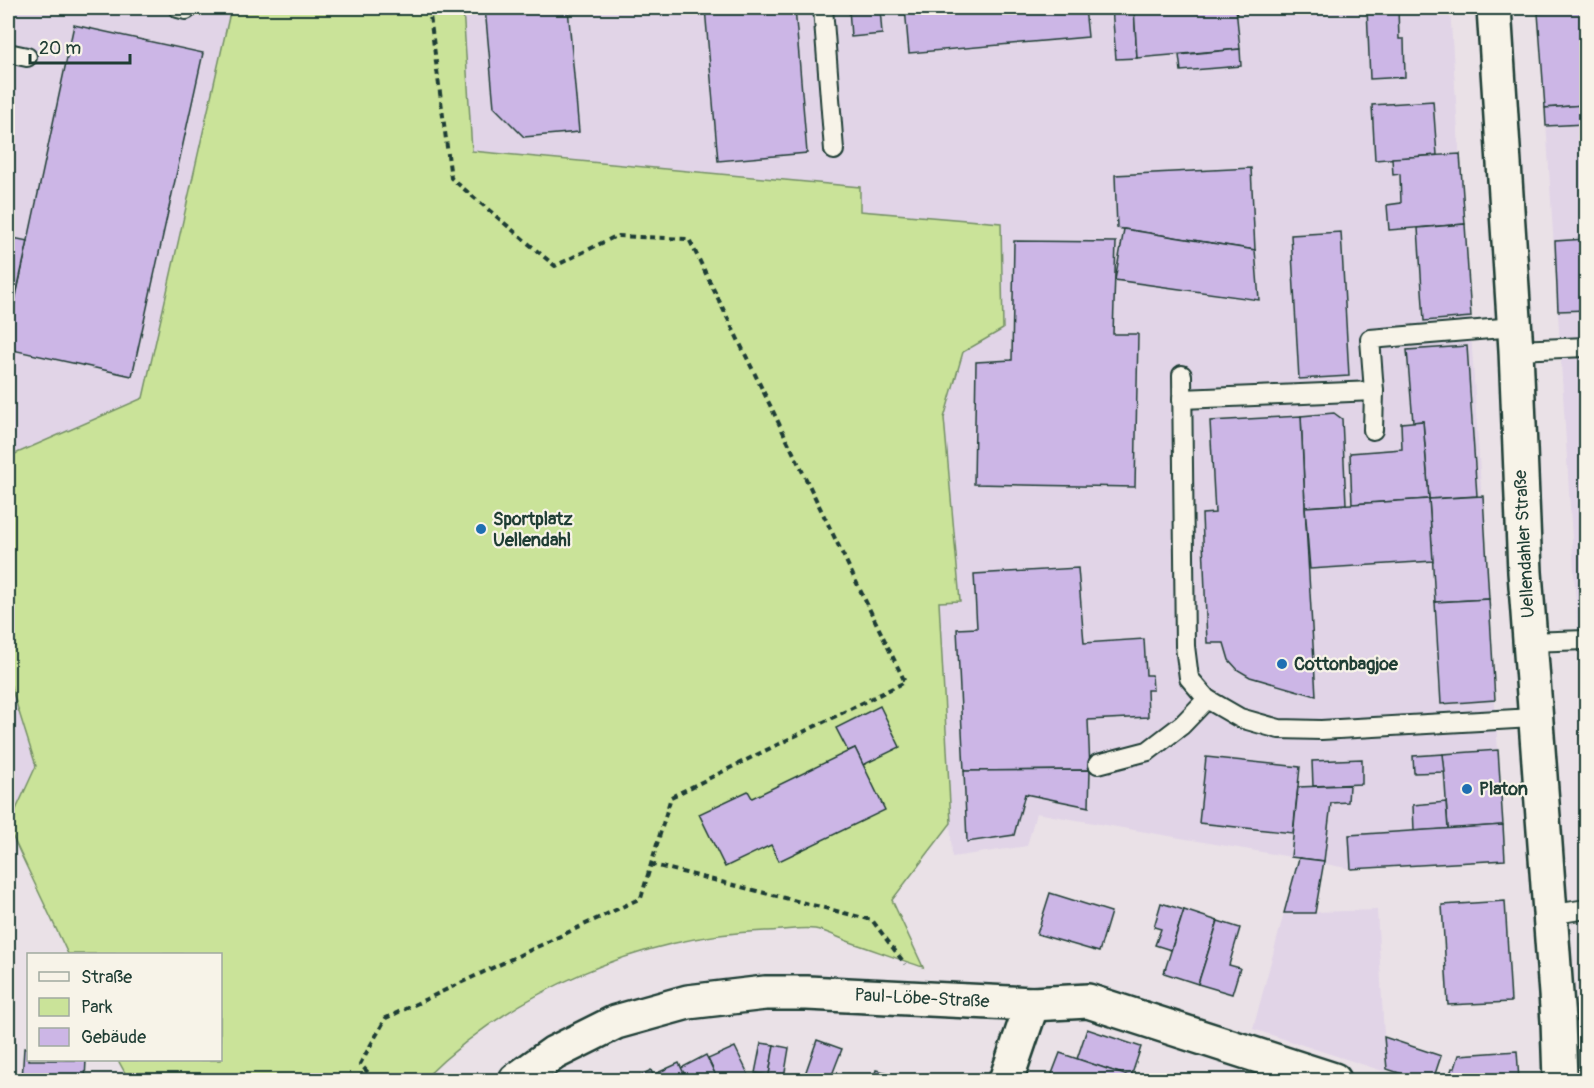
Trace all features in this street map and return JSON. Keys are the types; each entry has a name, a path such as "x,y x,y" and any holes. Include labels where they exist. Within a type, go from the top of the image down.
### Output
{"main road":[{"name":"Uellendahler Straße","path":"1494,8 1515,338 1529,642 1558,1021 1560,1080"},
{"name":"Paul-Löbe-Straße","path":"516,1080 554,1053 616,1022 688,1002 765,993 1032,1004 1088,1001 1334,1080"},
{"path":"1006,1080 1032,1004"}],"lane":[{"path":"823,8 834,150"},
{"path":"8,53 27,57"},
{"path":"1373,430 1374,391 1370,339 1515,338 1587,346"},
{"path":"1182,375 1185,646 1189,678 1207,699 1240,718 1279,729 1321,730 1534,718"},
{"path":"1182,399 1374,391"},
{"path":"1529,642 1587,640"},
{"path":"1098,764 1148,751 1182,724 1207,699"},
{"path":"1549,915 1587,909"}],"path":[{"path":"375,1080 360,1064 386,1018 641,898 671,797 905,682 689,239 615,236 555,266 451,178 429,8"},
{"path":"650,864 872,920 930,999"}],"shaded area":[{"path":"8,8 231,8 143,398 8,457"},
{"path":"460,8 1450,8 1505,860 1351,869 1036,813 1027,846 952,857 939,601 960,600 944,418 963,352 859,211 860,187 472,151"},
{"path":"1539,8 1586,8 1586,764"},
{"path":"8,677 36,766 8,825"},
{"path":"1377,910 1386,1072 1253,1029 1284,913"}],"green space":[{"name":"Sportplatz Uellendahl","path":"231,8 463,8 472,151 860,187 860,211 1001,223 1003,329 963,352 944,418 960,601 939,602 951,823 892,900 923,967 815,929 718,935 671,944 625,957 580,974 496,1020 423,1080 129,1080 119,1061 222,1061 222,953 68,953 8,827 36,766 8,677 8,457 143,398"}],"building":[{"path":"485,8 568,8 579,132 524,137 494,107"},
{"path":"705,8 795,8 807,153 718,161"},
{"path":"849,8 880,8 882,34 851,37"},
{"path":"905,8 1085,8 1088,37 909,53"},
{"path":"1112,8 1134,8 1137,58 1116,59"},
{"path":"1134,8 1236,8 1240,49 1137,58"},
{"path":"1367,8 1398,8 1399,39 1404,39 1405,77 1370,79"},
{"path":"1580,10 1582,47 1586,47 1586,105 1545,108 1538,13"},
{"path":"74,25 203,53 132,376 8,349 8,334"},
{"path":"1240,49 1241,66 1181,71 1179,55"},
{"path":"1433,101 1437,155 1375,160 1372,105"},
{"path":"1583,105 1584,124 1546,126 1545,108"},
{"path":"1460,154 1465,224 1389,230 1387,205 1401,203 1400,174 1393,175 1392,158"},
{"path":"1251,168 1255,250 1117,228 1115,175"},
{"path":"1465,224 1471,317 1424,321 1418,228"},
{"path":"1124,229 1255,250 1259,300 1115,280"},
{"path":"1341,232 1349,376 1299,379 1291,235"},
{"path":"8,237 28,241 17,290 8,288"},
{"path":"1586,239 1586,310 1558,311 1555,241"},
{"path":"1014,241 1116,242 1113,334 1138,334 1135,487 974,484 976,362 1012,360"},
{"path":"1583,310 1586,310 1586,340 1585,340"},
{"path":"1467,346 1477,496 1429,499 1423,421 1413,422 1407,350"},
{"path":"1334,413 1342,419 1346,504 1305,507 1301,416"},
{"path":"1301,416 1316,696 1250,677 1238,670 1229,660 1224,643 1207,643 1202,514 1215,513 1210,421"},
{"path":"1423,421 1429,499 1352,504 1350,453 1402,449 1401,423"},
{"path":"1483,496 1489,599 1435,602 1429,499"},
{"path":"1429,499 1433,561 1310,569 1305,507"},
{"path":"1078,568 1084,643 1144,639 1146,675 1152,675 1153,690 1147,690 1148,717 1088,720 1090,770 964,771 957,629 977,628 974,574"},
{"path":"1489,599 1495,700 1441,704 1435,602"},
{"path":"880,706 900,747 863,765 855,748 848,751 836,728"},
{"path":"855,748 885,810 779,861 771,845 725,867 699,814 748,791 752,798"},
{"path":"1498,750 1503,825 1448,829 1443,754"},
{"path":"1443,754 1445,772 1414,773 1413,756"},
{"path":"1206,757 1300,767 1293,833 1199,823"},
{"path":"1362,759 1362,784 1313,786 1312,761"},
{"path":"1090,770 1089,807 1025,794 1014,835 967,842 964,771"},
{"path":"1349,785 1348,802 1331,803 1324,861 1291,857 1298,787"},
{"path":"1446,802 1448,829 1414,831 1413,805"},
{"path":"1503,825 1505,860 1351,869 1349,835"},
{"path":"1299,858 1324,861 1315,913 1284,913"},
{"path":"1050,893 1111,912 1099,952 1037,934"},
{"path":"1505,901 1511,1002 1448,1005 1442,905"},
{"path":"1161,903 1184,910 1171,950 1155,945 1161,929 1154,927"},
{"path":"1184,910 1218,921 1198,984 1164,973"},
{"path":"1218,921 1240,928 1229,965 1240,968 1232,994 1198,984"},
{"path":"1087,1029 1141,1047 1131,1077 1077,1059"},
{"path":"1384,1037 1441,1056 1433,1080 1420,1080 1387,1069"},
{"path":"817,1040 842,1049 830,1080 803,1080"},
{"path":"761,1043 774,1045 769,1075 755,1073"},
{"path":"774,1045 789,1048 784,1078 769,1075"},
{"path":"735,1047 751,1080 718,1080 708,1059"},
{"path":"24,1048 27,1048 27,1061 86,1061 85,1080 22,1080"},
{"path":"1517,1051 1519,1080 1448,1080 1459,1055"},
{"path":"1060,1053 1131,1077 1130,1080 1050,1079"},
{"path":"706,1055 718,1080 687,1080 681,1068"},
{"path":"679,1063 687,1080 655,1080 653,1075"},
{"path":"651,1070 655,1080 631,1080"},
{"path":"876,1070 915,1079 915,1080 873,1080"}],"place":[{"name":"Sportplatz Uellendahl","path":"481,529"},
{"name":"Cottonbagjoe","path":"1282,664"},
{"name":"Platon","path":"1467,789"}]}
